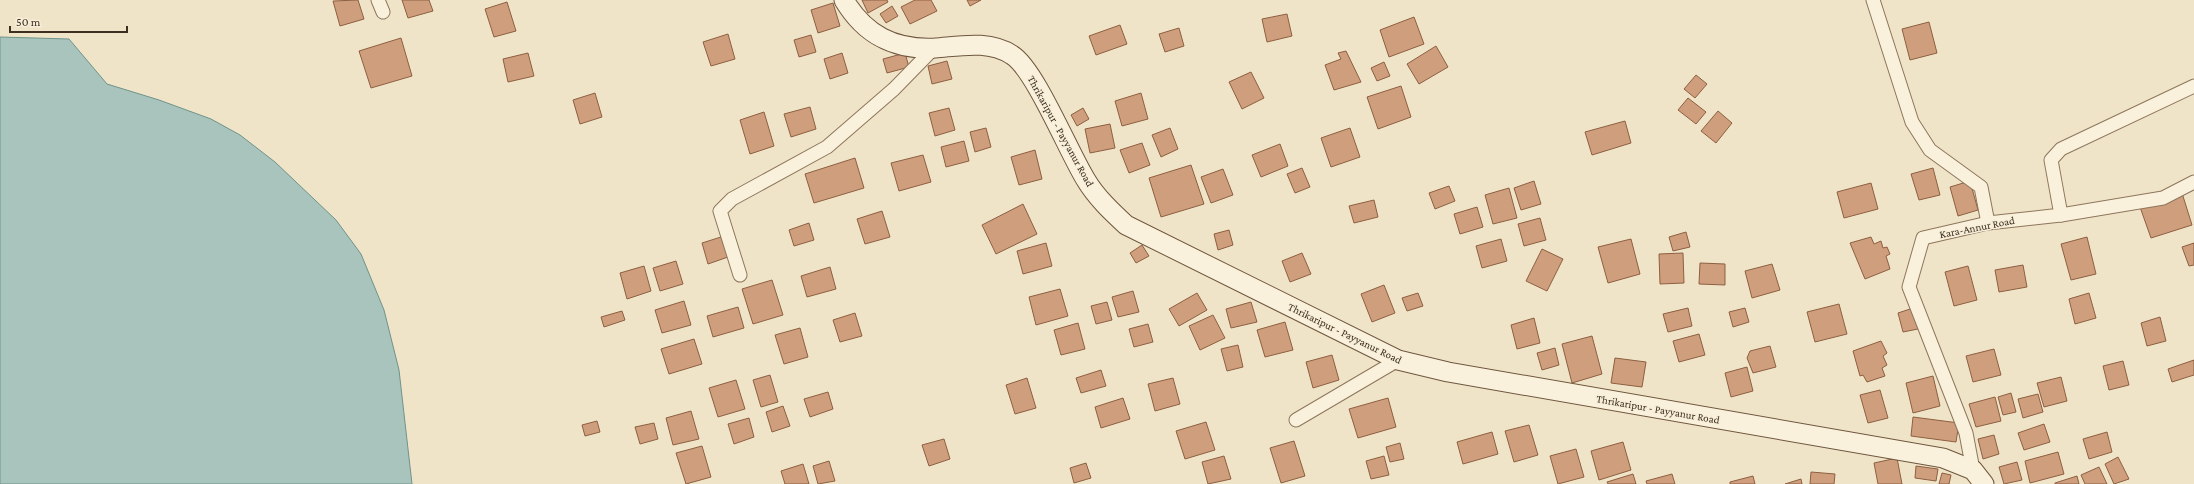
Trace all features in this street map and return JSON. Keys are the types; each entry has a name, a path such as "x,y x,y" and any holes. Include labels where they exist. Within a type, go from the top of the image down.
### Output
{"main road":[{"name":"Thrikaripur - Payyanur Road","path":"844,0 853,15 871,32 891,43 934,48 964,44 990,46 1013,55 1028,70 1086,182 1110,210 1126,225 1398,360 1448,372 1943,458 1979,477"}],"street":[{"path":"1873,0 1912,122 1930,150 1980,187 1988,223"},
{"path":"740,275 720,211 732,199 827,147 894,89 934,48"},
{"path":"2061,215 2051,160 2061,149 2194,86"},
{"name":"Kara-Annur Road","path":"1979,477 1966,433 1908,287 1923,238 1988,223 2061,215 2163,198 2194,182"},
{"path":"1296,420 1398,360"}],"water":[{"path":"0,37 69,39 107,84 159,100 211,119 240,135 275,162 336,220 361,254 384,310 399,370 412,484 0,484"}],"building":[{"path":"358,0 364,19 340,26 333,1"},
{"path":"402,0 429,0 433,11 408,18"},
{"path":"862,0 887,0 888,2 868,13"},
{"path":"915,0 931,0 937,11 910,24 901,7"},
{"path":"967,0 981,0 970,6"},
{"path":"507,2 516,31 494,37 485,9"},
{"path":"833,3 840,26 818,33 811,10"},
{"path":"892,6 898,16 886,23 880,14"},
{"path":"1287,14 1292,36 1267,42 1262,19"},
{"path":"1414,17 1424,44 1389,57 1380,30"},
{"path":"1929,22 1937,53 1910,60 1902,29"},
{"path":"1120,25 1127,44 1096,55 1089,36"},
{"path":"1179,28 1184,46 1165,52 1159,34"},
{"path":"728,34 735,59 711,66 703,42"},
{"path":"811,35 816,52 799,57 794,40"},
{"path":"401,38 412,76 371,88 359,51"},
{"path":"1436,46 1448,67 1419,84 1407,64"},
{"path":"1346,51 1361,82 1334,90 1325,65 1341,59 1338,53"},
{"path":"528,53 534,76 508,82 503,59"},
{"path":"842,53 848,73 830,79 824,59"},
{"path":"905,53 909,67 887,73 883,59"},
{"path":"947,61 952,79 932,84 928,66"},
{"path":"1384,62 1390,76 1377,81 1371,68"},
{"path":"1251,72 1264,98 1242,109 1229,82"},
{"path":"1696,75 1707,84 1695,98 1684,89"},
{"path":"1401,86 1411,117 1378,129 1367,97"},
{"path":"595,93 602,117 580,124 573,100"},
{"path":"1141,93 1148,119 1122,126 1115,101"},
{"path":"1688,98 1706,112 1696,124 1678,110"},
{"path":"810,107 816,129 791,137 784,114"},
{"path":"949,108 955,130 935,136 929,113"},
{"path":"1083,108 1089,119 1077,126 1071,115"},
{"path":"1718,111 1732,123 1716,143 1701,131"},
{"path":"764,112 774,146 750,154 740,120"},
{"path":"1625,121 1631,143 1592,155 1585,132"},
{"path":"1110,124 1115,148 1090,153 1085,129"},
{"path":"986,128 991,147 975,152 970,132"},
{"path":"1170,128 1178,149 1161,157 1152,135"},
{"path":"1350,128 1360,157 1331,167 1321,138"},
{"path":"964,141 969,161 946,167 941,147"},
{"path":"1142,143 1150,165 1129,173 1120,150"},
{"path":"1280,144 1288,166 1261,177 1252,155"},
{"path":"1035,150 1042,179 1019,185 1011,157"},
{"path":"923,155 931,182 899,191 891,163"},
{"path":"855,158 864,188 814,203 805,174"},
{"path":"1191,165 1204,204 1161,217 1149,178"},
{"path":"1302,168 1310,187 1295,193 1287,174"},
{"path":"1933,168 1940,195 1919,200 1911,174"},
{"path":"1223,169 1233,195 1211,203 1201,177"},
{"path":"1534,181 1541,204 1521,210 1514,188"},
{"path":"1970,181 1978,210 1958,216 1950,187"},
{"path":"1871,183 1878,209 1844,218 1837,192"},
{"path":"1449,186 1455,201 1435,209 1429,193"},
{"path":"1509,188 1517,218 1493,224 1485,195"},
{"path":"2182,193 2192,225 2151,238 2140,207"},
{"path":"1374,200 1378,217 1354,223 1349,206"},
{"path":"1023,204 1037,234 996,254 982,225"},
{"path":"1477,207 1483,227 1460,234 1454,214"},
{"path":"882,211 890,237 865,244 857,219"},
{"path":"1540,218 1546,240 1524,246 1518,224"},
{"path":"809,223 814,240 794,246 789,230"},
{"path":"1229,230 1233,245 1218,250 1214,234"},
{"path":"1686,232 1690,247 1673,251 1669,237"},
{"path":"721,237 728,257 708,264 702,243"},
{"path":"1871,237 1874,244 1881,241 1883,248 1887,247 1890,254 1886,256 1890,269 1865,279 1850,243"},
{"path":"2087,237 2096,274 2071,280 2061,244"},
{"path":"1501,239 1507,261 1482,268 1476,246"},
{"path":"1631,239 1640,274 1608,283 1598,247"},
{"path":"1046,243 1052,266 1023,274 1017,251"},
{"path":"2194,243 2194,265 2189,266 2182,247"},
{"path":"1142,245 1149,256 1136,263 1130,253"},
{"path":"1542,249 1563,259 1547,291 1526,281"},
{"path":"1302,253 1311,274 1290,282 1282,261"},
{"path":"1683,253 1684,283 1660,284 1659,254"},
{"path":"676,261 683,284 660,291 653,268"},
{"path":"1700,263 1725,264 1725,285 1699,284"},
{"path":"1772,264 1780,290 1752,298 1745,271"},
{"path":"2023,265 2027,287 1999,292 1995,270"},
{"path":"644,266 651,291 627,299 620,273"},
{"path":"1968,266 1977,300 1954,306 1945,272"},
{"path":"830,267 836,289 807,297 801,276"},
{"path":"772,280 783,315 753,324 742,289"},
{"path":"1384,285 1395,313 1372,322 1361,294"},
{"path":"1060,289 1068,316 1036,325 1029,297"},
{"path":"1133,291 1139,312 1118,317 1112,297"},
{"path":"1197,293 1207,310 1179,326 1169,309"},
{"path":"1418,293 1423,306 1407,311 1402,298"},
{"path":"2089,293 2096,318 2075,324 2069,299"},
{"path":"684,301 691,325 662,333 655,310"},
{"path":"1107,302 1112,320 1096,324 1091,306"},
{"path":"1251,302 1257,322 1231,328 1226,309"},
{"path":"1839,304 1847,334 1815,342 1807,312"},
{"path":"738,307 744,328 713,337 707,316"},
{"path":"1688,308 1692,326 1668,332 1663,314"},
{"path":"1745,308 1749,322 1733,327 1729,312"},
{"path":"1913,308 1918,329 1903,332 1898,313"},
{"path":"622,311 625,320 604,327 601,317"},
{"path":"855,313 862,336 840,342 833,320"},
{"path":"1213,315 1225,338 1200,350 1189,326"},
{"path":"2160,317 2166,341 2147,346 2141,323"},
{"path":"1534,318 1540,343 1517,349 1511,325"},
{"path":"1285,322 1293,350 1265,357 1257,330"},
{"path":"1078,323 1085,349 1061,355 1054,330"},
{"path":"1148,324 1153,342 1134,347 1129,329"},
{"path":"800,328 808,357 784,364 775,335"},
{"path":"1699,334 1705,355 1679,362 1673,341"},
{"path":"1592,336 1602,374 1572,383 1562,344"},
{"path":"694,339 702,364 669,374 661,349"},
{"path":"1881,341 1887,353 1883,356 1887,365 1882,368 1885,376 1867,382 1863,375 1860,376 1853,351"},
{"path":"1238,345 1243,367 1227,371 1221,349"},
{"path":"1770,346 1776,367 1753,373 1747,358 1750,351"},
{"path":"1555,348 1559,365 1542,370 1537,353"},
{"path":"1994,349 2001,375 1973,382 1966,356"},
{"path":"1332,355 1339,380 1313,388 1306,362"},
{"path":"1615,358 1646,362 1642,387 1611,383"},
{"path":"2194,360 2194,375 2172,382 2168,369"},
{"path":"2123,361 2129,385 2109,390 2103,366"},
{"path":"1747,367 1753,391 1731,397 1725,373"},
{"path":"1101,370 1106,386 1081,393 1076,378"},
{"path":"770,375 778,402 761,407 753,380"},
{"path":"1933,376 1940,406 1913,413 1906,383"},
{"path":"2061,377 2067,401 2044,407 2037,383"},
{"path":"1027,378 1036,408 1015,414 1006,385"},
{"path":"1173,378 1180,404 1155,411 1148,384"},
{"path":"736,380 745,409 718,417 709,388"},
{"path":"1880,390 1888,418 1868,423 1860,395"},
{"path":"828,392 833,409 810,417 804,399"},
{"path":"2011,393 2016,412 2003,415 1998,397"},
{"path":"2038,394 2043,412 2023,418 2018,399"},
{"path":"1995,397 2001,421 1976,427 1969,404"},
{"path":"1123,398 1130,419 1101,428 1095,407"},
{"path":"1388,398 1396,427 1358,438 1349,409"},
{"path":"783,406 790,426 772,432 766,412"},
{"path":"691,411 699,439 673,445 666,418"},
{"path":"1913,417 1959,423 1956,442 1911,436"},
{"path":"749,418 754,437 734,444 728,424"},
{"path":"597,421 600,432 585,436 582,425"},
{"path":"1206,422 1215,450 1185,459 1176,431"},
{"path":"654,423 658,439 640,444 635,427"},
{"path":"2044,424 2050,442 2024,450 2018,433"},
{"path":"1529,425 1538,455 1514,462 1505,431"},
{"path":"1492,432 1498,454 1463,464 1457,442"},
{"path":"2107,432 2112,452 2089,459 2083,439"},
{"path":"1994,435 1999,454 1983,459 1978,439"},
{"path":"944,439 950,459 929,466 922,445"},
{"path":"1294,441 1305,476 1281,483 1270,448"},
{"path":"1623,442 1631,470 1599,480 1591,451"},
{"path":"1400,443 1404,459 1390,462 1386,447"},
{"path":"702,446 711,477 686,484 676,453"},
{"path":"1576,449 1584,477 1558,484 1550,456"},
{"path":"2058,452 2064,474 2030,483 2025,461"},
{"path":"1224,456 1231,479 1208,484 1202,462"},
{"path":"1384,456 1389,475 1371,479 1366,461"},
{"path":"2118,457 2129,479 2114,484 2105,464"},
{"path":"1897,458 1902,484 1878,484 1874,463"},
{"path":"829,461 835,481 818,484 813,466"},
{"path":"2017,462 2022,480 2004,484 1999,467"},
{"path":"1086,463 1091,478 1074,483 1070,468"},
{"path":"803,464 809,484 785,484 781,471"},
{"path":"1916,466 1938,469 1936,481 1915,478"},
{"path":"2099,467 2107,484 2085,484 2081,475"},
{"path":"1811,472 1835,474 1834,484 1810,484"},
{"path":"1942,473 1951,475 1949,484 1939,484"},
{"path":"1633,474 1636,484 1608,484 1607,482"},
{"path":"1672,474 1675,484 1647,484 1646,481"},
{"path":"1753,476 1755,484 1730,484 1730,482"},
{"path":"2077,476 2079,484 2055,484 2055,483"},
{"path":"1801,479 1802,484 1785,484"}]}
